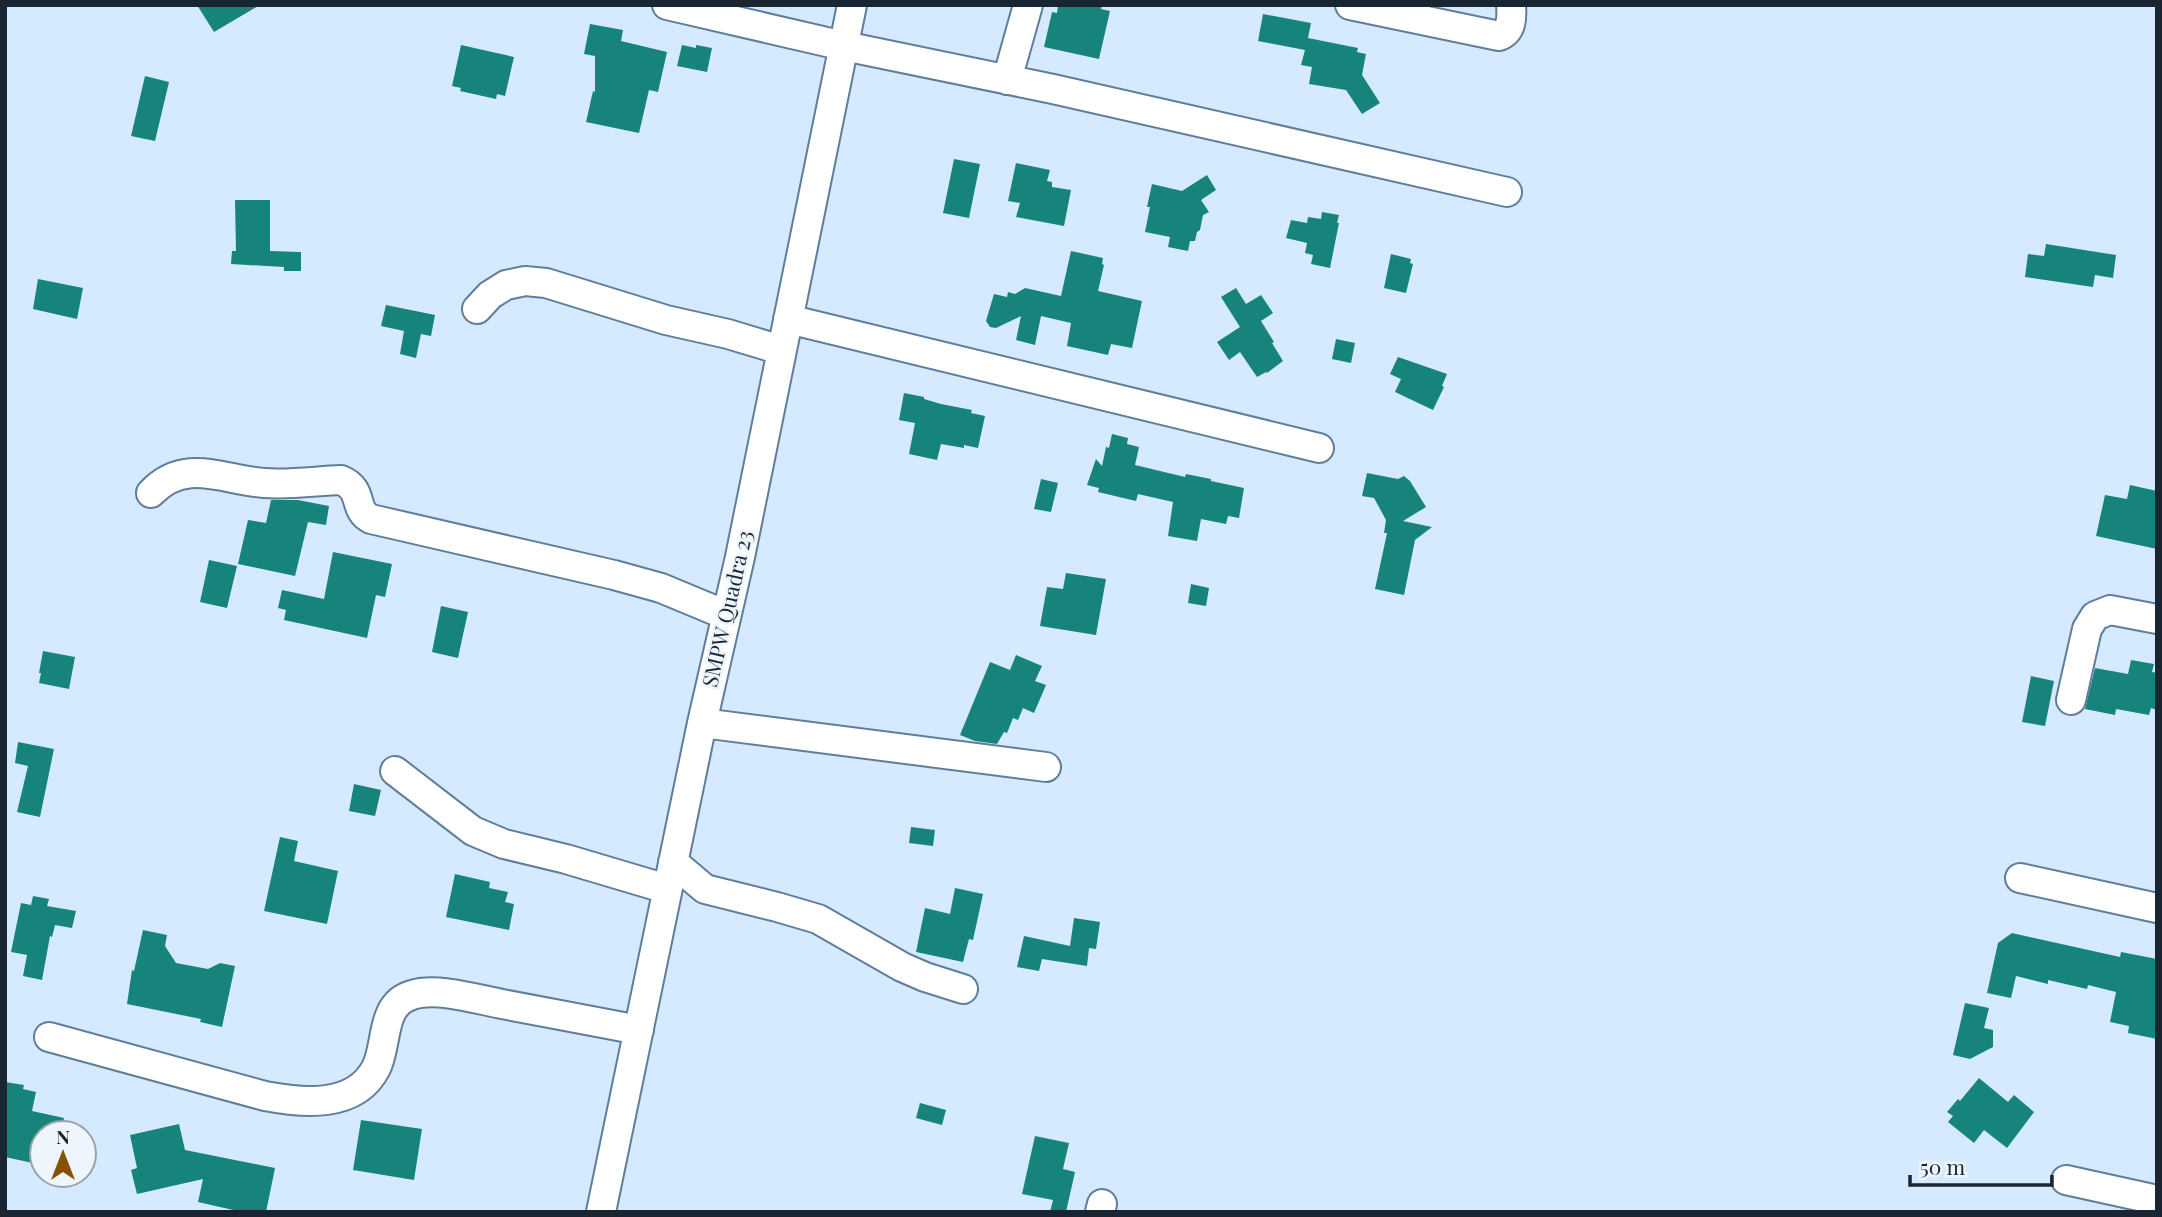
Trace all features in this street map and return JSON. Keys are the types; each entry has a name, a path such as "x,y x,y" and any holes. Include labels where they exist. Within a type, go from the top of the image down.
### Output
{"street":[{"path":"667,5 1507,192"},
{"name":"SMPW Quadra 23","path":"601,1212 702,723 740,557 852,5"},
{"path":"1007,80 1028,5"},
{"path":"1350,5 1499,36 1510,27 1511,5"},
{"path":"477,309 506,285 524,281 546,283 666,320 728,334 781,351"},
{"path":"788,319 1318,448"},
{"path":"151,493 169,478 193,472 264,483 341,480 354,489 364,516 382,523 614,575 661,588 726,615"},
{"path":"2071,700 2087,629 2095,616 2110,610 2157,618"},
{"path":"702,723 1046,767"},
{"path":"394,771 474,831 505,844 668,888 705,889 818,919 902,967 963,989"},
{"path":"2020,878 2157,908"},
{"path":"668,888 705,889"},
{"path":"48,1037 265,1096 316,1102 355,1090 367,1081 377,1067 387,1022 395,1005 414,994 453,995 639,1030"},
{"path":"2066,1180 2157,1200"}],"building":[{"path":"197,5 260,5 214,32"},
{"path":"1058,5 1102,5 1101,9 1110,11 1099,59 1044,47 1052,12 1057,13"},
{"path":"1263,14 1311,23 1308,38 1358,48 1357,52 1366,54 1362,75 1380,103 1362,114 1346,90 1309,84 1312,67 1301,65 1305,50 1258,41"},
{"path":"590,24 623,30 621,41 667,52 658,92 649,90 639,133 586,122 593,91 595,92 595,56 584,54"},
{"path":"461,45 514,57 505,96 497,94 496,99 460,91 461,88 452,86"},
{"path":"682,45 712,48 707,72 677,66"},
{"path":"145,76 169,82 155,141 131,136"},
{"path":"954,159 980,164 969,218 943,213"},
{"path":"1016,163 1050,170 1047,181 1052,182 1052,187 1071,190 1064,226 1016,217 1020,203 1008,201"},
{"path":"1207,175 1216,190 1201,200 1209,212 1203,215 1200,230 1195,241 1190,241 1188,251 1168,247 1170,237 1145,232 1152,184 1182,191"},
{"path":"235,200 270,200 270,251 301,252 301,271 284,271 284,267 231,264 232,251 236,251"},
{"path":"1322,212 1339,215 1330,268 1311,264 1313,255 1305,253 1307,243 1286,238 1291,220 1307,223 1308,217 1321,219"},
{"path":"2046,244 2116,255 2113,278 2095,275 2093,287 2025,277 2028,254 2044,256"},
{"path":"1071,251 1103,258 1098,291 1142,301 1132,348 1111,344 1108,355 1067,346 1071,323 1041,316 1035,345 1016,340 1021,316 996,328 990,327 986,321 994,294 1007,297 1008,292 1015,294 1025,288 1061,296"},
{"path":"1391,254 1411,259 1410,263 1413,264 1406,293 1384,288"},
{"path":"38,279 83,288 77,319 33,309"},
{"path":"1236,288 1246,304 1261,295 1273,313 1261,321 1283,361 1257,377 1240,352 1229,360 1217,342 1240,327 1221,297"},
{"path":"386,305 435,315 431,336 421,334 416,358 400,354 404,331 381,326"},
{"path":"1336,339 1355,343 1351,363 1332,359"},
{"path":"1398,357 1447,374 1433,410 1395,392 1401,379 1390,374"},
{"path":"904,393 972,410 971,413 985,416 978,448 941,444 937,460 909,454 915,423 899,420"},
{"path":"1112,434 1128,438 1127,444 1139,447 1135,465 1244,488 1239,518 1228,516 1226,524 1201,519 1197,541 1168,536 1173,502 1138,494 1136,501 1098,492 1099,488 1087,485 1096,459 1102,466"},
{"path":"1367,473 1398,479 1404,476 1426,507 1403,521 1432,527 1415,540 1404,595 1375,589 1387,533 1384,533 1386,520 1374,498 1362,496"},
{"path":"1041,479 1058,483 1051,512 1034,509"},
{"path":"2130,485 2157,491 2157,549 2096,536 2105,495 2127,499"},
{"path":"271,500 298,500 329,506 326,525 308,522 295,576 238,564 248,520 266,523"},
{"path":"333,552 392,564 385,597 376,595 367,638 284,620 286,610 278,608 282,590 324,599"},
{"path":"209,560 237,566 227,608 200,602"},
{"path":"1066,573 1106,579 1096,635 1040,626 1047,587 1063,589"},
{"path":"1191,584 1209,588 1206,606 1188,603"},
{"path":"441,606 468,612 458,658 432,652"},
{"path":"43,651 75,657 69,689 39,683"},
{"path":"1016,655 1042,666 1035,681 1046,685 1034,713 1023,708 1018,720 1013,718 1007,733 1004,732 997,744 975,741 960,735 990,662 1010,670"},
{"path":"2131,660 2154,664 2152,672 2157,673 2157,710 2151,708 2149,715 2116,709 2115,715 2085,709 2095,668 2128,674"},
{"path":"2031,676 2054,681 2045,726 2022,722"},
{"path":"18,742 54,749 40,817 17,812 28,766 15,763"},
{"path":"354,784 381,790 375,816 349,811"},
{"path":"911,827 935,830 933,846 909,843"},
{"path":"280,837 298,841 294,861 338,871 327,924 264,911"},
{"path":"455,874 490,882 489,888 508,892 505,902 514,904 509,930 446,917"},
{"path":"955,888 983,894 973,940 969,939 963,962 916,952 925,908 950,914"},
{"path":"33,896 49,899 47,906 76,911 72,928 55,925 52,937 50,936 42,980 23,976 27,955 11,952 21,903 31,905"},
{"path":"1074,918 1100,922 1096,949 1089,948 1087,966 1042,959 1039,971 1017,967 1024,936 1070,946"},
{"path":"143,930 167,935 165,946 176,963 208,969 220,963 235,966 222,1027 200,1022 201,1019 127,1004 132,970 134,971"},
{"path":"2012,933 2120,957 2121,952 2157,959 2157,1039 2128,1033 2129,1026 2110,1022 2116,992 2048,980 2048,984 2016,976 2011,998 1987,993 1998,943"},
{"path":"1965,1003 1989,1008 1984,1028 1993,1030 1993,1047 1970,1059 1953,1055"},
{"path":"1979,1078 2008,1102 2014,1095 2034,1112 2007,1148 1984,1130 1974,1143 1948,1122 1953,1116 1947,1112"},
{"path":"5,1082 24,1085 23,1089 36,1092 32,1111 64,1118 28,1119 28,1162 5,1157"},
{"path":"920,1103 946,1110 942,1125 916,1118"},
{"path":"361,1120 422,1129 414,1180 353,1170"},
{"path":"179,1124 185,1150 275,1168 266,1212 242,1212 198,1202 203,1179 137,1194 131,1170 137,1168 130,1135"},
{"path":"1035,1136 1069,1143 1063,1169 1075,1172 1066,1212 1050,1212 1053,1200 1022,1194"}]}
